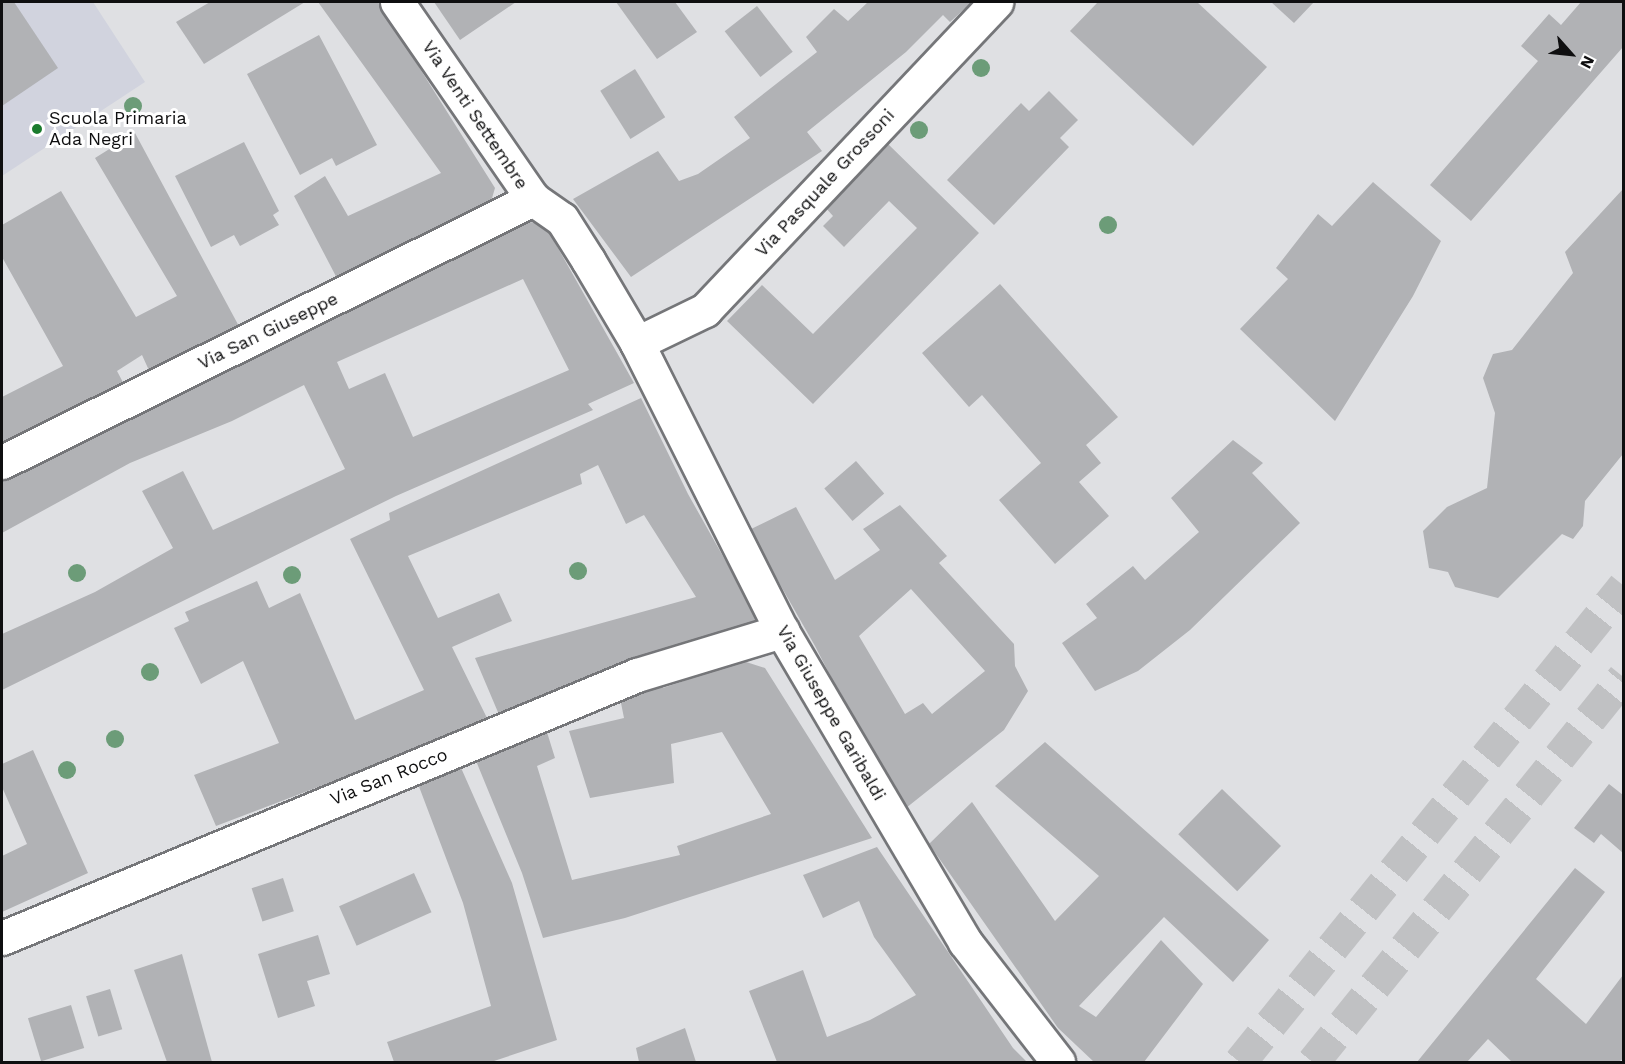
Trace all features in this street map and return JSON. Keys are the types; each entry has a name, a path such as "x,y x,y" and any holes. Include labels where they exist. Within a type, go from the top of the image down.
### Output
{"street":[{"name":"Via Venti Settembre","path":"397,2 533,199 562,219 637,343"},
{"name":"Via Pasquale Grossoni","path":"637,343 705,310 996,2"},
{"name":"Via San Giuseppe","path":"2,462 533,199"},
{"name":"Via Giuseppe Garibaldi","path":"637,343 782,631 965,942 1058,1062"},
{"name":"Via San Rocco","path":"2,938 638,675 782,631"}],"shaded area":[{"name":"Scuola Primaria Ada Negri","path":"2,2 93,2 145,82 2,176"}],"building":[{"path":"2,2 14,2 58,68 2,106"},
{"path":"210,2 305,2 204,64 176,22"},
{"path":"318,2 378,2 495,188 490,205 340,284 294,196 325,176 348,216 441,173"},
{"path":"434,2 516,2 460,40"},
{"path":"616,2 675,2 697,32 657,59"},
{"path":"868,2 972,2 950,22 943,15 906,52 807,132 822,151 631,277 573,199 658,151 679,181 698,174 750,138 734,117 817,52 806,37 834,9 848,21"},
{"path":"1098,2 1197,2 1267,67 1193,146 1070,31"},
{"path":"1271,2 1314,2 1294,23"},
{"path":"1581,2 1623,2 1623,47 1471,221 1430,185 1538,61 1521,46 1549,14 1561,25"},
{"path":"757,6 793,52 760,77 725,31"},
{"path":"319,35 377,145 336,166 332,158 300,175 247,74"},
{"path":"635,69 665,117 630,139 600,91"},
{"path":"1049,91 1078,120 1060,138 1069,147 994,225 947,180 1021,103 1029,111"},
{"path":"135,133 241,330 152,377 142,355 117,371 127,390 2,450 2,397 63,366 2,257 2,225 61,191 136,317 177,296 95,158"},
{"path":"244,142 279,211 273,215 279,225 240,246 234,235 211,247 175,176"},
{"path":"887,143 979,233 813,404 727,321 762,285 813,334 917,228 889,201 844,247 823,226 833,216 825,207"},
{"path":"1373,182 1441,241 1413,296 1335,421 1240,329 1288,279 1276,268 1318,214 1332,226"},
{"path":"1623,189 1623,454 1585,501 1583,526 1573,539 1562,534 1498,598 1455,587 1448,572 1429,568 1423,531 1447,507 1487,488 1495,413 1483,378 1493,354 1512,350 1573,273 1565,252"},
{"path":"520,220 545,225 634,383 588,404 593,410 396,496 2,690 2,634 95,592 173,548 142,491 183,471 213,530 345,469 304,385 232,421 130,463 2,533 2,471","holes":["523,279 569,370 413,437 385,373 349,389 337,362"]},
{"path":"1000,284 1118,417 1086,445 1101,463 1079,482 1109,516 1055,564 999,500 1041,463 982,395 969,407 922,353"},
{"path":"641,398 688,494 761,624 732,640 654,652 500,717 475,658 696,597 644,515 626,524 598,465 580,474 582,484 408,556 438,618 499,593 512,621 452,647 487,718 447,738 216,826 194,775 279,743 243,661 201,684 174,628 189,621 185,612 257,581 269,608 300,593 355,720 424,690 350,539 390,520 389,513"},
{"path":"1233,440 1263,463 1252,473 1300,523 1190,630 1138,671 1095,691 1062,643 1097,618 1086,604 1133,566 1145,580 1199,532 1171,498"},
{"path":"856,461 884,493 853,521 824,489"},
{"path":"900,505 947,556 939,563 1014,644 1015,666 1028,691 1004,730 901,812 815,646 749,530 796,507 835,580 880,550 863,529","holes":["911,589 985,671 932,714 923,703 905,714 859,636"]},
{"path":"743,661 765,668 872,838 625,918 543,938 522,873 474,756 546,729 555,758 537,766 572,880 680,855 677,846 771,814 722,732 671,744 674,783 590,798 569,731 624,718 619,693 661,675 663,688"},
{"path":"1045,742 1269,940 1233,982 1164,917 1079,1006 1096,1017 1161,940 1203,984 1144,1062 1094,1062 1058,1028 929,844 972,802 1055,921 1099,876 995,786"},
{"path":"33,750 88,873 2,912 2,856 27,844 2,787 2,764"},
{"path":"458,761 512,883 557,1040 491,1062 394,1062 387,1042 491,1006 463,903 415,776"},
{"path":"1609,784 1623,795 1623,853 1601,834 1594,843 1574,828"},
{"path":"1222,789 1281,846 1237,891 1178,834"},
{"path":"877,847 1013,1048 1027,1062 777,1062 749,991 803,970 827,1037 870,1020 916,995 874,937 859,901 823,918 803,875"},
{"path":"1575,868 1605,892 1536,979 1586,1024 1623,975 1623,1059 1618,1062 1512,1062 1488,1039 1467,1062 1417,1062"},
{"path":"414,873 431,912 357,946 339,906"},
{"path":"283,878 294,911 262,921 252,888"},
{"path":"318,935 330,974 307,981 315,1006 278,1018 258,954"},
{"path":"182,954 212,1062 167,1062 134,970"},
{"path":"110,989 122,1029 98,1036 86,996"},
{"path":"71,1005 84,1048 41,1061 28,1018"},
{"path":"685,1028 696,1062 639,1062 636,1048"}],"tunnel":[{"path":"1240,1062 1624,586"},
{"path":"1313,1062 1624,677"}],"place":[{"name":"Scuola Primaria Ada Negri","path":"37,129"}]}
